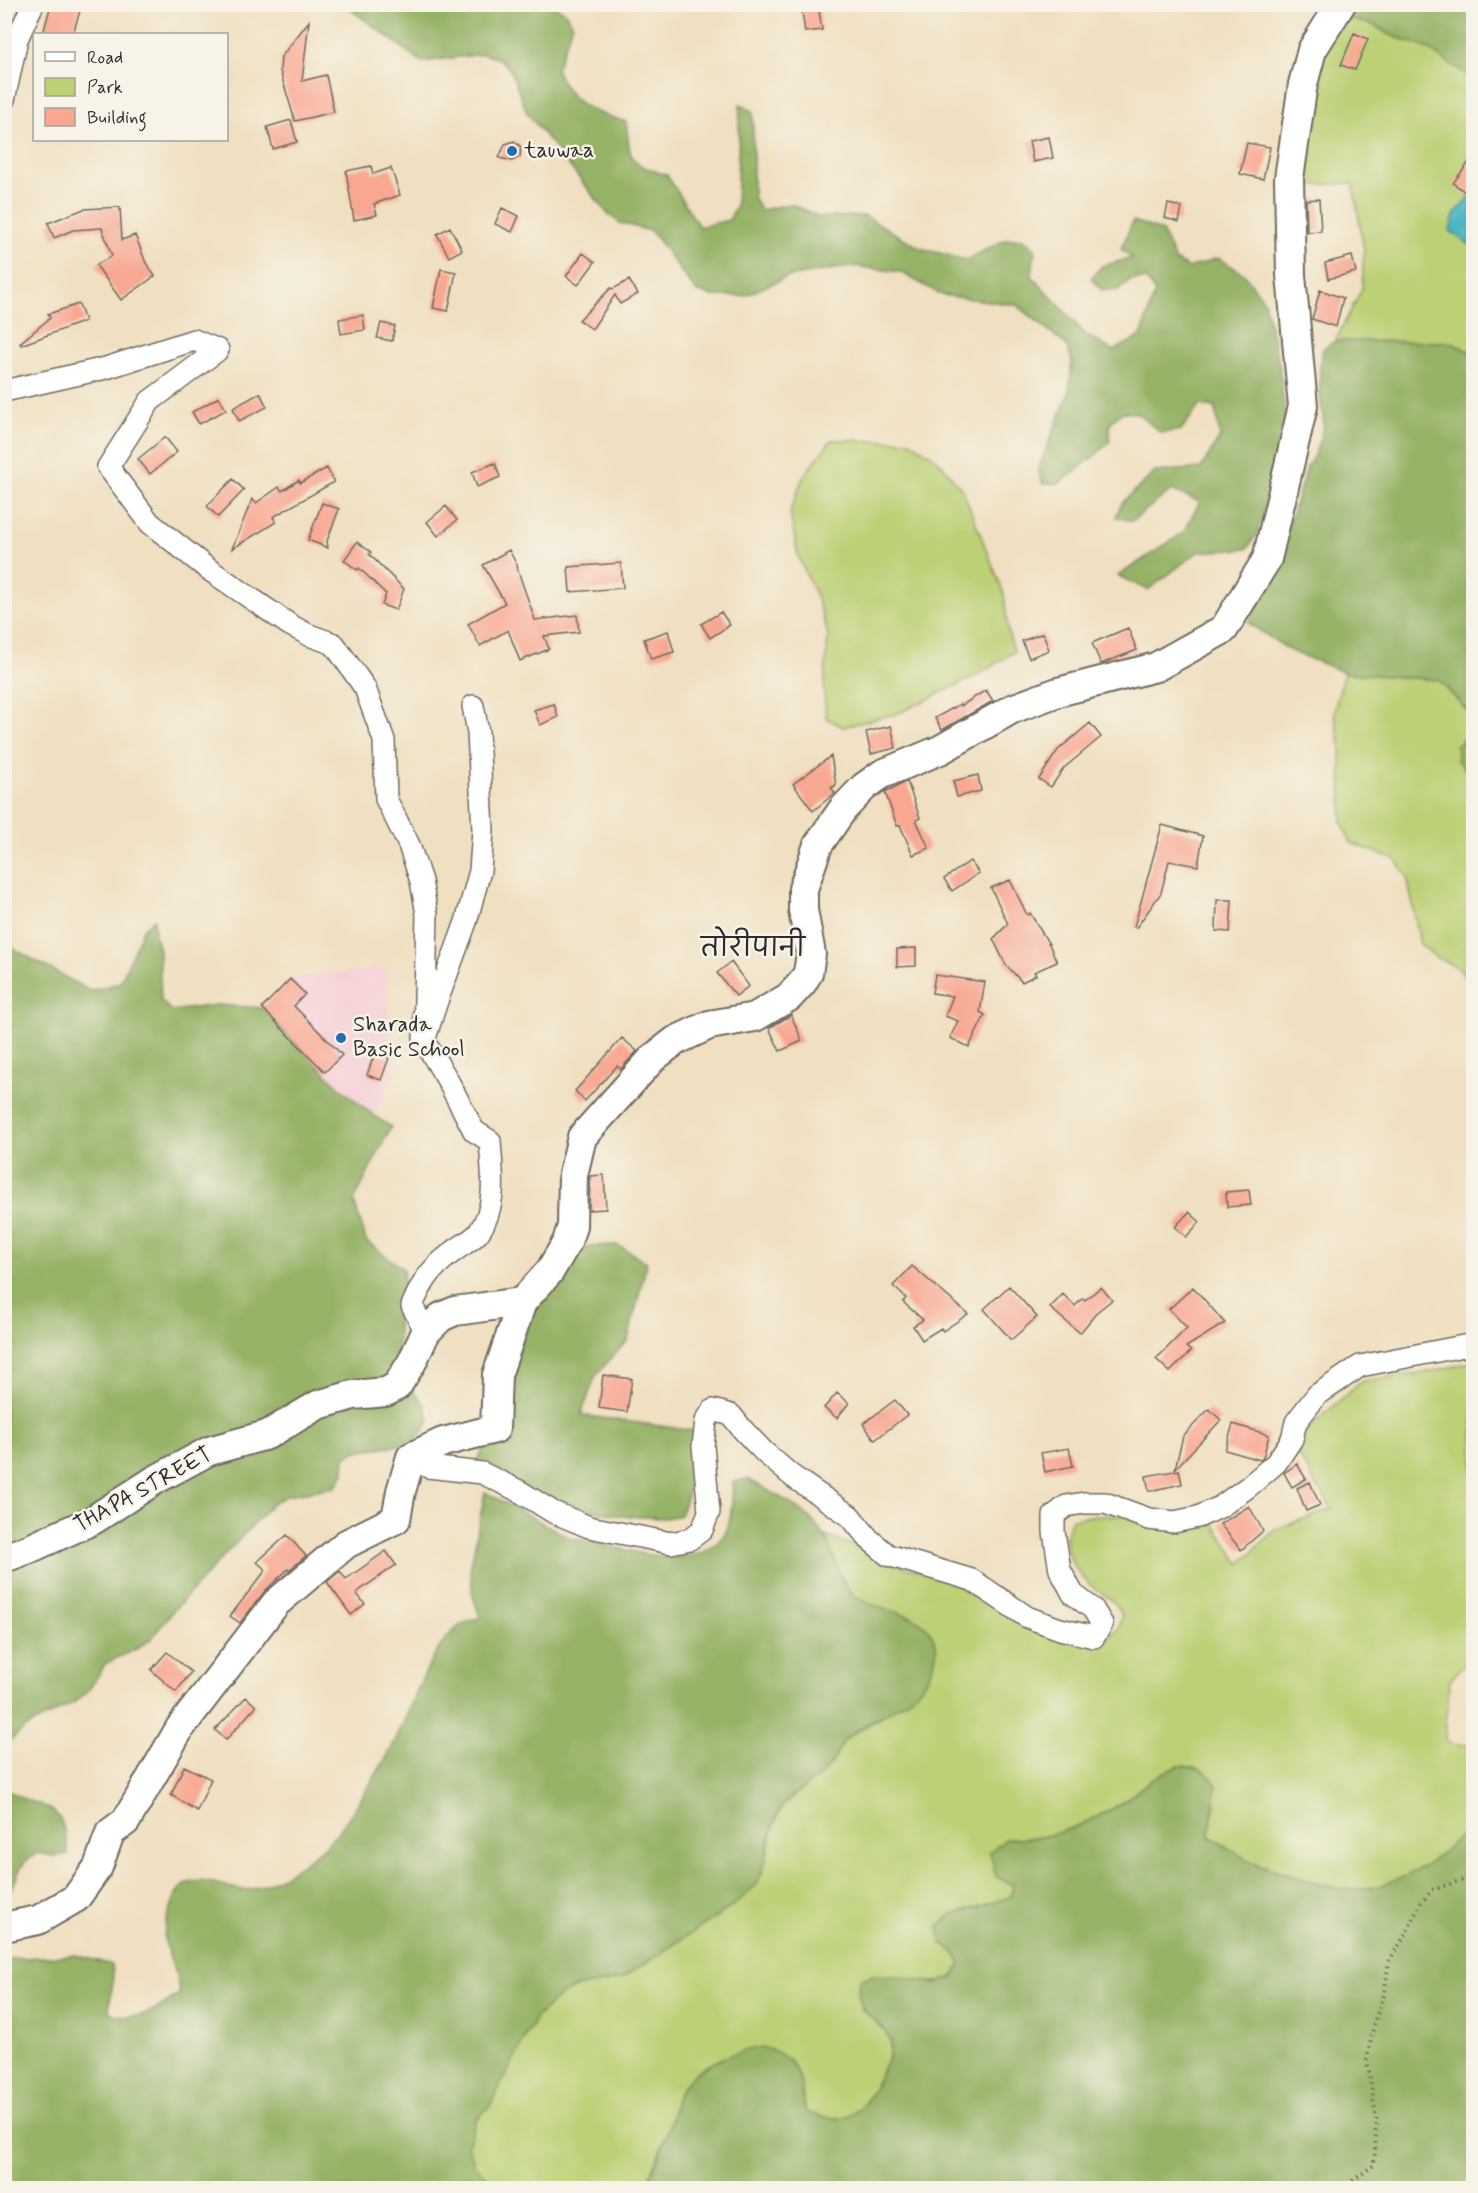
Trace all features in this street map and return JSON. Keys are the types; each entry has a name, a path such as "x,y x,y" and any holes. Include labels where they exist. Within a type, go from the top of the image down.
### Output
{"street":[{"path":"4,100 17,39 33,4"},
{"path":"4,1927 38,1920 76,1898 98,1868 110,1833 126,1821 180,1728 276,1603 346,1544 396,1519 411,1457 443,1442 495,1429 497,1375 522,1302 550,1271 567,1242 572,1226 573,1175 582,1137 653,1059 675,1041 709,1025 755,1017 789,996 802,984 808,972 811,954 804,921 803,889 818,845 843,809 864,787 882,774 940,750 1012,709 1058,692 1156,667 1224,629 1267,560 1304,406 1291,275 1289,178 1303,84 1312,50 1341,4"},
{"path":"4,391 106,368 194,340 218,350 150,401 108,467 150,523 208,569 290,625 334,644 365,688 384,740 386,799 409,845 421,881 427,914 424,1041 474,1131 490,1142 493,1185 490,1209 478,1234 440,1261 422,1282 412,1306 426,1332"},
{"path":"424,1041 466,922 480,872 483,830 478,732 473,706"},
{"name":"THAPA STREET","path":"4,1558 93,1520 155,1480 209,1451 267,1435 318,1405 353,1395 386,1392 397,1386 412,1362 426,1332 441,1317 455,1311 522,1302"},
{"path":"411,1457 428,1467 482,1473 519,1491 553,1512 589,1527 671,1543 690,1539 702,1530 709,1512 703,1446 706,1421 713,1410 731,1415 764,1452 792,1476 850,1516 869,1539 888,1556 972,1580 1027,1617 1060,1629 1094,1637 1102,1624 1093,1609 1073,1594 1060,1570 1054,1516 1066,1506 1105,1503 1149,1519 1174,1522 1198,1517 1220,1507 1276,1463 1292,1439 1296,1422 1317,1395 1359,1366 1473,1344"}],"path":[{"path":"1343,2188 1374,2165 1377,2122 1368,2060 1374,2023 1384,1995 1389,1961 1406,1934 1420,1904 1432,1890 1462,1881 1473,1870"}],"shaded area":[{"name":"Sharada Basic School","path":"385,967 394,1068 375,1117 325,1072 262,1008 290,979"}],"green space":[{"path":"352,4 548,4 564,11 573,24 556,69 562,82 576,99 592,110 626,122 633,159 644,167 667,175 699,227 729,220 736,206 740,104 753,112 753,197 761,210 791,204 819,217 865,216 920,248 966,260 1007,239 1023,239 1035,249 1032,276 1086,335 1113,351 1141,336 1155,292 1146,279 1130,280 1118,290 1102,290 1091,278 1102,266 1132,258 1121,249 1133,221 1162,231 1175,260 1189,268 1218,258 1244,274 1264,301 1279,363 1285,414 1276,469 1257,534 1247,549 1198,552 1148,590 1118,576 1183,533 1200,502 1172,490 1132,521 1116,517 1122,503 1155,472 1201,468 1220,437 1215,407 1200,405 1181,430 1161,433 1137,413 1122,412 1110,423 1110,441 1098,453 1060,483 1043,484 1038,469 1069,393 1072,360 1066,345 1017,305 942,295 900,272 853,266 787,277 744,296 712,296 696,291 651,231 620,223 608,214 527,113 510,69 499,59 483,54 422,62 351,10"},
{"path":"1355,5 1473,5 1473,79 1427,48 1388,34 1374,25 1341,17"},
{"path":"1341,17 1374,25 1388,34 1427,48 1473,79 1473,353 1449,342 1335,341 1362,289 1364,250 1353,183 1294,186 1318,55"},
{"path":"1335,341 1449,342 1473,353 1473,717 1439,680 1346,673 1291,651 1248,623 1271,580 1307,467 1315,454 1324,425 1320,395 1320,364 1323,349"},
{"path":"831,440 910,441 937,459 963,491 1004,594 1008,631 1014,652 978,675 899,713 843,727 826,718 824,690 828,634 816,596 798,556 790,512 803,477"},
{"path":"1344,672 1439,680 1473,717 1473,733 1457,745 1467,772 1473,773 1473,990 1460,968 1437,958 1420,944 1407,876 1395,859 1351,843 1342,822 1341,748 1334,712"},
{"path":"1473,733 1473,773 1467,772 1457,760 1457,745"},
{"path":"154,919 159,951 161,1001 172,1011 217,1005 262,1008 339,1087 391,1127 354,1201 366,1241 403,1269 404,1286 398,1318 398,1349 414,1392 424,1404 429,1419 422,1434 408,1444 360,1450 345,1457 344,1473 335,1487 287,1495 272,1504 173,1611 151,1639 138,1648 106,1663 88,1691 76,1701 27,1727 5,1745 5,944 90,991 120,983 143,929"},
{"path":"617,1245 647,1262 628,1340 596,1375 581,1415 695,1431 692,1474 680,1515 665,1518 624,1516 560,1505 476,1462 506,1401 524,1317 568,1247"},
{"path":"1473,1362 1473,1654 1449,1682 1445,1740 1455,1745 1473,1745 1473,1823 1447,1849 1416,1871 1381,1885 1363,1889 1344,1889 1313,1882 1248,1860 1209,1835 1215,1803 1194,1767 1173,1769 1156,1776 1125,1800 1098,1816 1069,1830 1023,1839 1007,1838 1013,1885 1011,1897 949,1916 941,1943 954,1952 961,1965 953,1976 937,1982 926,1982 873,1975 861,2009 883,2029 889,2039 890,2049 887,2060 867,2099 852,2114 844,2118 833,2118 806,2112 801,2097 800,2081 726,2057 698,2070 678,2094 670,2125 645,2188 502,2188 475,2167 468,2145 476,2119 489,2107 536,2017 561,1995 576,1987 609,1982 745,1895 756,1884 763,1868 777,1817 784,1804 831,1765 844,1740 913,1696 912,1617 875,1606 854,1595 841,1576 825,1536 863,1549 885,1561 946,1579 1079,1641 1103,1644 1119,1627 1122,1614 1112,1601 1089,1584 1074,1566 1068,1552 1066,1537 1072,1519 1097,1515 1211,1520 1240,1564 1276,1529 1332,1509 1298,1455 1289,1453 1308,1429 1362,1381 1428,1372"},
{"path":"748,1479 789,1502 817,1525 828,1542 844,1583 854,1595 871,1604 909,1616 925,1626 935,1641 935,1659 929,1675 910,1698 847,1738 825,1771 785,1803 774,1821 761,1875 756,1884 733,1906 624,1977 609,1982 576,1987 561,1995 536,2017 489,2107 476,2119 468,2145 475,2167 502,2188 5,2188 5,1959 76,1955 112,1965 113,1983 109,2012 119,2015 146,2014 179,1994 178,1981 165,1943 166,1922 178,1891 194,1882 213,1883 243,1890 262,1886 286,1874 330,1841 344,1824 385,1760 427,1669 447,1637 459,1626 480,1617 473,1596 470,1570 485,1492 572,1539 656,1556 678,1557 698,1554 715,1545 729,1524 733,1482"},
{"path":"1179,1766 1201,1769 1217,1786 1209,1836 1252,1862 1328,1886 1363,1889 1399,1879 1416,1871 1447,1849 1473,1823 1473,2188 645,2188 659,2157 679,2093 691,2076 731,2055 758,2048 784,2056 798,2074 806,2112 833,2118 852,2114 860,2108 880,2076 888,2058 890,2046 888,2036 861,2005 859,1980 873,1975 890,1975 936,1983 952,1978 961,1964 954,1952 941,1943 939,1927 949,1916 1011,1897 1013,1885 996,1877 990,1852 1007,1838 1038,1837 1083,1824 1124,1801 1150,1781"},
{"path":"5,1788 56,1813 65,1835 68,1854 53,1856 37,1853 22,1866 12,1887 5,1894"}],"water":[{"path":"1473,192 1473,247 1450,231 1454,215"}],"building":[{"path":"51,4 82,4 73,33 43,33"},
{"path":"801,4 818,4 822,30 805,32"},
{"path":"309,21 302,81 326,75 334,112 295,121 280,71 281,57"},
{"path":"1354,33 1368,39 1355,70 1341,65"},
{"path":"291,120 297,142 273,149 267,127"},
{"path":"1049,137 1053,158 1033,162 1029,141"},
{"name":"tauwaa","path":"514,141 521,147 520,157 512,161 499,158 505,144"},
{"path":"1247,143 1270,147 1263,179 1240,174"},
{"path":"1473,157 1473,198 1453,183"},
{"path":"371,166 373,174 391,168 400,195 374,204 377,215 354,220 346,171"},
{"path":"1319,199 1321,231 1307,232 1306,200"},
{"path":"1168,204 1182,207 1179,222 1165,218"},
{"path":"120,207 122,240 135,235 146,263 155,276 121,300 96,265 112,256 102,228 73,230 54,238 48,223 84,209"},
{"path":"502,208 519,216 512,232 495,224"},
{"path":"450,227 462,250 449,257 437,234"},
{"path":"583,253 595,262 578,285 566,276"},
{"path":"1352,256 1356,272 1328,279 1325,263"},
{"path":"441,269 456,272 448,311 433,308"},
{"path":"629,280 638,294 620,304 615,295 592,329 579,320 611,288"},
{"path":"1320,290 1343,298 1336,327 1312,319"},
{"path":"79,304 85,321 21,345 20,343 50,318 48,314"},
{"path":"363,315 365,330 341,334 339,319"},
{"path":"381,323 395,326 392,341 377,338"},
{"path":"260,393 267,407 239,421 233,408"},
{"path":"219,397 226,410 199,424 192,412"},
{"path":"165,437 177,452 150,474 138,459"},
{"path":"495,463 500,477 477,487 472,472"},
{"path":"327,468 334,482 273,517 276,522 232,549 252,499 256,503 279,487 282,491 299,480 300,483"},
{"path":"233,479 244,490 218,517 207,506"},
{"path":"322,503 339,509 327,541 328,548 308,540"},
{"path":"446,506 457,520 438,536 427,522"},
{"path":"357,542 371,552 369,554 404,589 396,610 382,605 386,594 359,568 357,570 344,560"},
{"path":"509,550 518,567 535,620 577,615 579,632 544,636 549,649 520,661 508,630 480,646 468,624 505,603 483,565"},
{"path":"621,563 623,588 570,592 568,567"},
{"path":"721,612 730,625 710,638 701,624"},
{"path":"1128,628 1137,650 1101,664 1092,643"},
{"path":"668,631 674,652 651,659 644,639"},
{"path":"1043,633 1049,650 1029,658 1022,641"},
{"path":"986,690 993,701 942,730 935,718 960,704 961,706"},
{"path":"554,704 558,717 540,725 534,710"},
{"path":"1090,723 1101,737 1064,768 1051,787 1039,779 1058,750"},
{"path":"891,726 896,748 871,754 866,732"},
{"path":"831,756 836,785 831,788 835,793 813,811 793,784"},
{"path":"978,775 981,791 957,797 953,781"},
{"path":"907,781 920,818 916,820 929,848 913,855 900,825 897,826 885,792"},
{"path":"1162,825 1203,836 1198,866 1169,861 1161,893 1136,928 1134,927"},
{"path":"970,861 979,873 952,891 944,879"},
{"path":"1010,880 1027,915 1030,913 1057,962 1034,972 1036,975 1022,982 1006,965 993,939 1008,924 991,888"},
{"path":"1217,900 1232,900 1230,932 1216,931"},
{"path":"916,948 916,966 897,967 897,949"},
{"path":"731,962 749,986 736,996 717,973"},
{"path":"935,975 985,982 980,1012 985,1015 969,1047 950,1038 958,1021 945,1016 953,996 932,993"},
{"path":"290,979 305,994 294,1006 342,1055 325,1072 262,1008"},
{"path":"791,1015 802,1041 780,1051 769,1028"},
{"path":"622,1038 637,1051 621,1069 617,1066 585,1101 575,1091"},
{"path":"375,1052 389,1058 381,1080 367,1075"},
{"path":"604,1175 606,1209 589,1210 590,1176"},
{"path":"1249,1190 1251,1205 1227,1207 1226,1192"},
{"path":"1189,1212 1200,1222 1186,1237 1175,1227"},
{"path":"912,1266 968,1314 943,1331 941,1328 922,1340 913,1326 923,1320 903,1302 906,1298 893,1286"},
{"path":"1009,1286 1037,1317 1011,1340 984,1309"},
{"path":"1101,1287 1112,1300 1098,1311 1080,1333 1050,1308 1063,1294 1075,1306"},
{"path":"1193,1287 1225,1323 1186,1347 1191,1351 1170,1372 1156,1359 1187,1328 1169,1309"},
{"path":"603,1375 632,1379 627,1412 599,1408"},
{"path":"837,1393 849,1403 837,1418 824,1408"},
{"path":"895,1400 907,1415 875,1440 863,1424"},
{"path":"1209,1409 1221,1420 1175,1469 1183,1436"},
{"path":"1233,1424 1269,1435 1263,1458 1260,1460 1225,1450"},
{"path":"1069,1448 1073,1466 1045,1472 1041,1453"},
{"path":"1297,1464 1306,1479 1292,1487 1284,1473"},
{"path":"1179,1470 1182,1484 1149,1491 1146,1476"},
{"path":"1310,1482 1320,1505 1306,1511 1297,1488"},
{"path":"1249,1506 1263,1531 1241,1550 1220,1524"},
{"path":"287,1535 306,1556 265,1591 240,1623 230,1616 266,1570 257,1562"},
{"path":"386,1551 396,1565 356,1593 365,1604 351,1615 327,1582 340,1571 346,1579"},
{"path":"167,1652 191,1672 176,1692 151,1670"},
{"path":"246,1697 256,1706 226,1740 215,1730"},
{"path":"184,1766 211,1779 197,1811 171,1795"}],"place":[{"name":"tauwaa","path":"512,151"},
{"name":"Sharada Basic School","path":"341,1038"}],"district":[{"name":"तोरीपानी","path":"753,949"}]}
